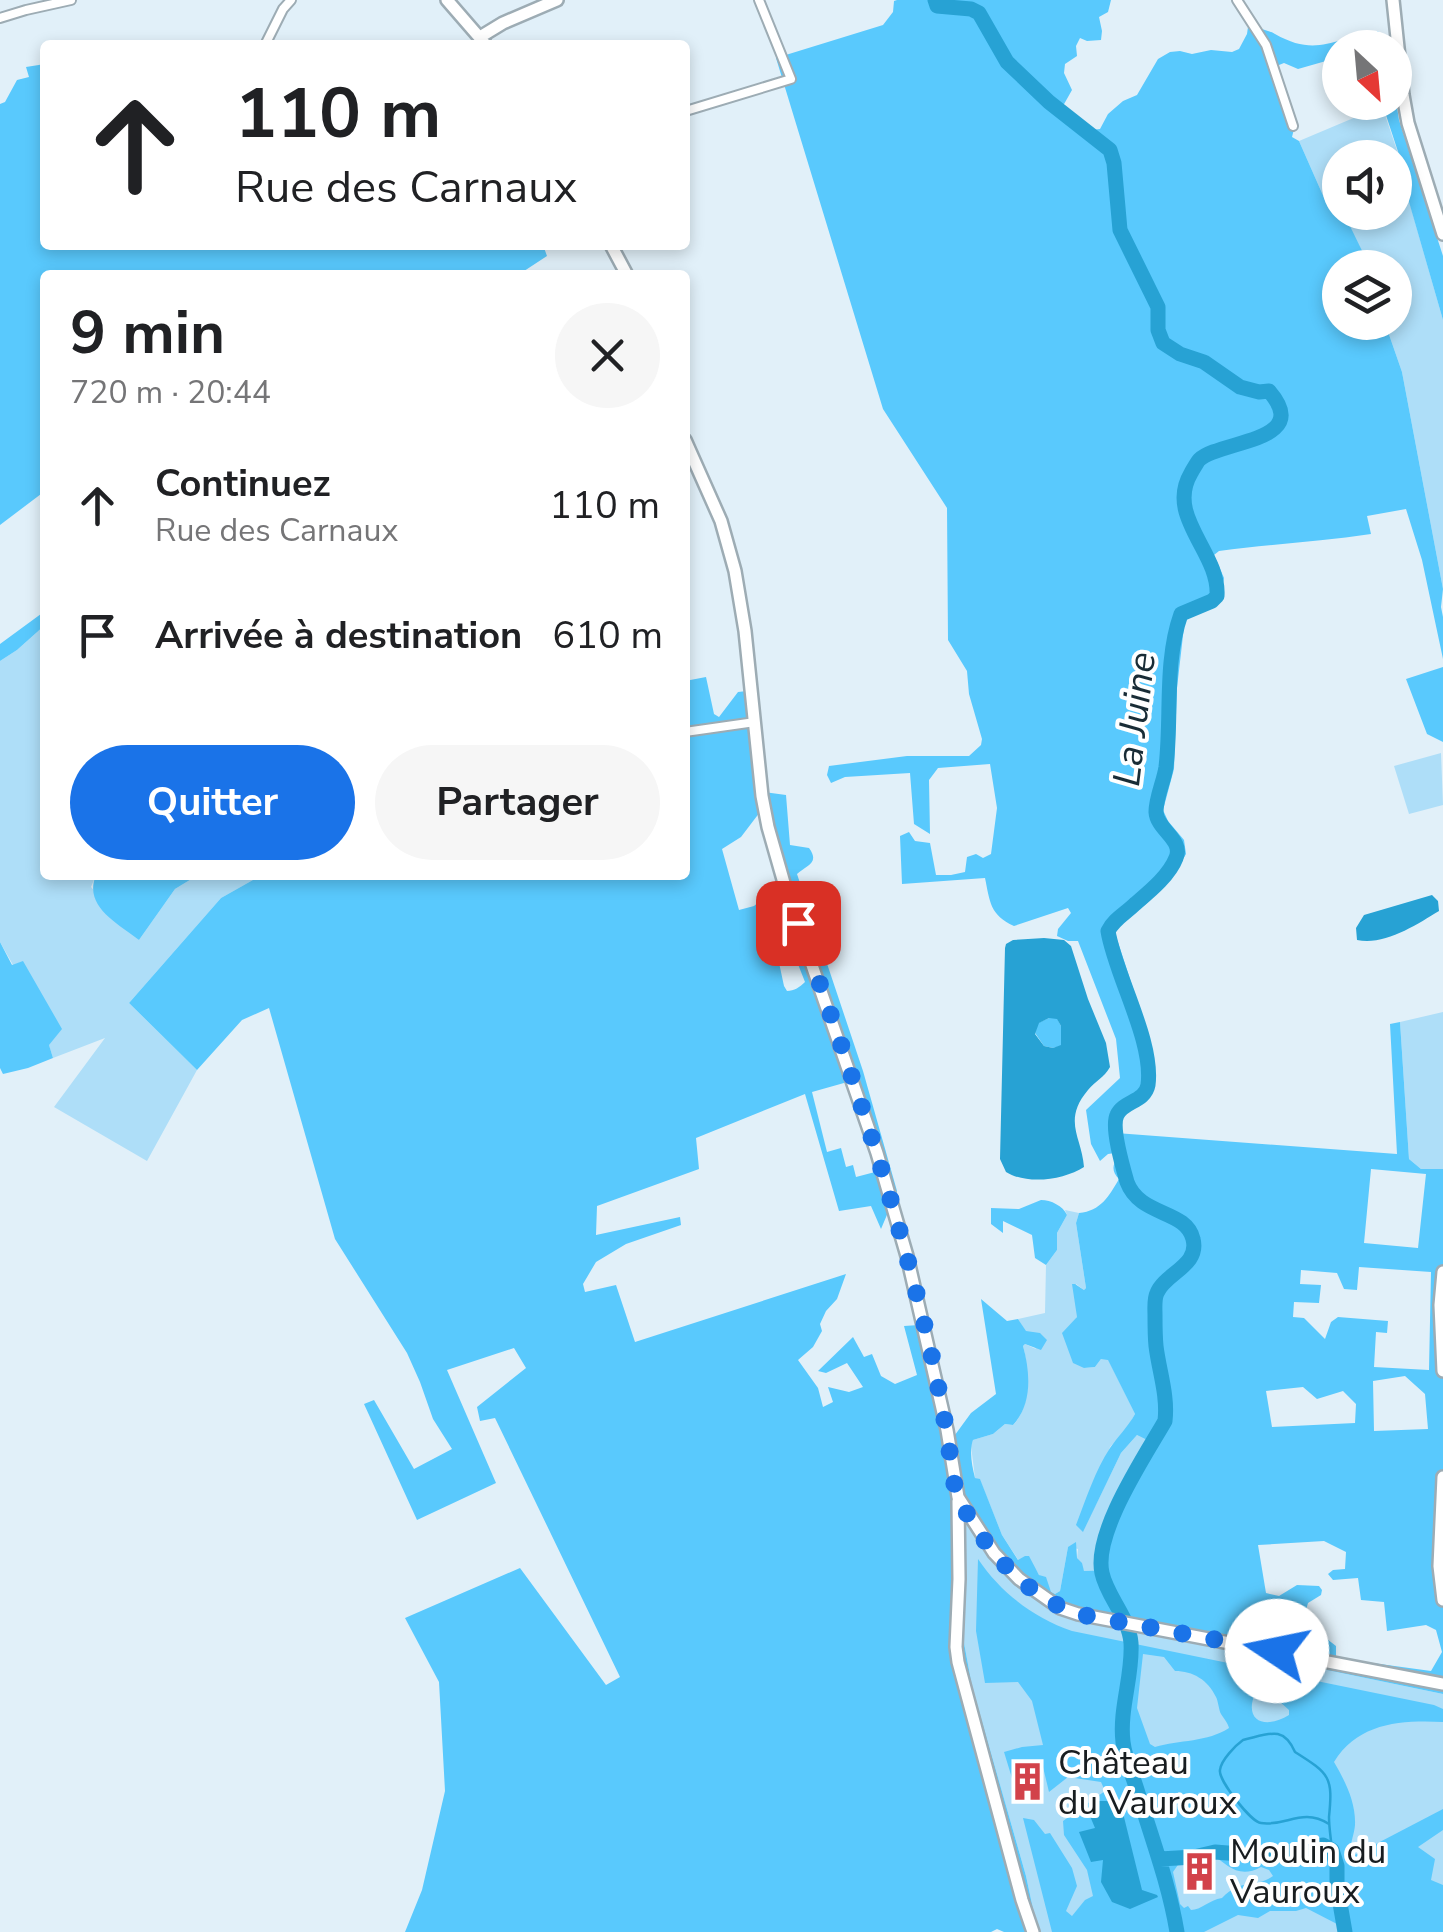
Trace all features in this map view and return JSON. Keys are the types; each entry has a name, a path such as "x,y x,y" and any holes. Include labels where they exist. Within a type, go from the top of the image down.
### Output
{"street":[{"path":"0,18 71,0"},
{"path":"268,40 292,0"},
{"path":"447,0 482,40"},
{"path":"484,40 503,23 557,0"},
{"path":"690,110 791,79 759,0"},
{"path":"1237,0 1266,46 1293,126"},
{"path":"1393,0 1402,96 1443,234"},
{"path":"690,451 721,521 732,558 745,631 768,827 873,1141 907,1256 958,1497 958,1662 1033,1932"},
{"path":"690,731 754,722"},
{"path":"1443,1272 1443,1371"},
{"path":"1443,1478 1439,1566 1443,1600"},
{"path":"958,1497 994,1553 1037,1594 1060,1608 1443,1684"},
{"path":"1442,1524 1443,1533"}],"shaded area":[{"path":"897,0 1111,0 1108,12 1099,17 1101,40 1080,38 1077,56 1065,64 1064,73 1072,90 1059,113 1068,124 1081,130 1100,129 1108,114 1137,95 1158,59 1170,52 1232,52 1239,49 1253,24 1303,45 1322,44 1322,62 1298,69 1284,63 1275,72 1294,129 1292,137 1299,141 1322,193 1322,230 1352,230 1362,250 1322,250 1322,340 1391,340 1402,372 1443,589 1443,659 1422,560 1406,509 1367,516 1371,534 1219,551 1214,555 1224,578 1220,599 1185,618 1174,769 1163,810 1184,840 1186,854 1171,879 1122,922 1115,933 1144,1022 1138,1025 1149,1074 1142,1097 1119,1114 1116,1133 1397,1154 1390,1024 1400,1022 1409,1159 1421,1169 1443,1169 1443,1694 1076,1618 1026,1589 966,1518 962,1632 972,1686 1038,1932 997,1929 405,1932 422,1890 445,1791 439,1682 405,1618 520,1568 606,1685 620,1677 495,1418 480,1421 477,1407 526,1368 514,1348 447,1370 496,1483 417,1520 364,1404 374,1400 414,1469 452,1449 433,1419 407,1353 335,1239 269,1008 242,1020 197,1070 129,1003 221,898 253,880 690,880 690,680 706,677 714,714 719,717 738,692 747,691 756,791 786,795 790,845 809,848 812,853 811,863 797,874 863,1071 897,1191 881,1229 871,1206 839,1211 805,1094 696,1138 699,1169 597,1206 596,1235 680,1217 681,1225 626,1244 596,1262 583,1284 585,1292 616,1285 635,1342 846,1274 837,1299 820,1324 822,1331 813,1347 798,1360 818,1388 823,1407 833,1402 828,1387 849,1392 863,1387 847,1363 826,1373 818,1371 853,1337 864,1357 872,1354 881,1376 895,1384 917,1375 904,1326 919,1325 944,1450 971,1413 996,1394 981,1299 1007,1321 1018,1319 1026,1331 1040,1333 1047,1340 1041,1350 1023,1346 1028,1387 1019,1417 1013,1425 1005,1424 993,1434 973,1440 971,1454 975,1478 980,1479 1002,1535 1018,1560 1029,1556 1055,1594 1060,1591 1068,1547 1076,1542 1077,1558 1084,1571 1108,1570 1106,1547 1116,1512 1149,1441 1137,1435 1121,1453 1083,1532 1076,1525 1095,1476 1135,1414 1108,1360 1101,1359 1095,1367 1084,1368 1073,1363 1062,1333 1077,1317 1072,1284 1086,1288 1076,1223 1079,1213 1099,1206 1119,1179 1114,1169 1115,1153 1100,1161 1091,1144 1086,1110 1120,1078 1116,1039 1078,941 1057,936 1071,913 1068,908 1014,926 996,912 985,878 902,884 900,836 909,832 915,841 930,843 936,875 965,872 967,857 991,854 997,808 990,764 938,768 929,780 930,834 914,824 910,773 845,777 831,783 827,775 829,766 907,756 969,756 982,739 969,694 967,671 948,640 947,508 883,409 776,58 883,25","holes":["760,812 786,908 781,921 805,982 787,991 768,932 768,911 760,901 739,910 722,849 741,837","851,1081 875,1172 856,1177 853,1165 846,1167 841,1148 827,1152 812,1092","1371,1169 1426,1174 1418,1248 1364,1243","1359,1267 1431,1272 1429,1370 1374,1367 1376,1332 1387,1333 1388,1321 1338,1317 1331,1322 1325,1339 1304,1318 1293,1317 1294,1302 1319,1303 1321,1285 1300,1284 1301,1270 1337,1273 1344,1289 1357,1290","1405,1376 1425,1394 1428,1429 1374,1431 1373,1381","1303,1387 1317,1399 1343,1391 1356,1404 1355,1423 1272,1427 1266,1391","1324,1541 1346,1552 1345,1569 1328,1574 1333,1580 1358,1578 1361,1600 1384,1602 1387,1631 1426,1625 1436,1630 1442,1652 1431,1671 1336,1658 1336,1646 1304,1617 1308,1603 1321,1595 1319,1586 1297,1585 1279,1596 1266,1593 1258,1545"]},
{"path":"40,65 40,250 545,250 547,256 526,270 40,270 40,495 0,525 0,104 17,80 29,77 26,67"},
{"path":"1349,120 1387,120 1393,140 1322,140 1322,193 1299,141"},
{"path":"1388,120 1399,120 1405,140 1394,140"},
{"path":"1412,160 1443,256 1443,320 1412,212"},
{"path":"1412,212 1443,320 1443,589 1402,372 1391,340 1412,340 1412,250 1361,250 1351,230 1412,230"},
{"path":"40,615 40,629 0,661 0,644"},
{"path":"40,629 40,880 94,880 91,887 139,940 175,889 190,880 253,880 221,898 129,1003 197,1070 147,1161 54,1107 105,1038 53,1058 22,962 13,965 0,942 0,661"},
{"path":"1443,667 1443,742 1427,734 1406,679"},
{"path":"1441,753 1443,805 1409,814 1394,766"},
{"path":"95,880 190,880 175,889 139,940 104,913 93,886"},
{"path":"1432,895 1438,901 1439,911 1430,917 1389,937 1357,940 1356,928 1364,915"},
{"path":"1013,940 1064,940 1071,946 1106,1043 1110,1067 1088,1090 1076,1111 1084,1167 1056,1178 1035,1180 1015,1176 1006,1172 1000,1159 1005,948","holes":["1057,1019 1061,1045 1044,1046 1035,1034 1039,1023"]},
{"path":"0,942 12,965 23,961 62,1029 49,1045 53,1058 3,1074 0,1068"},
{"path":"1443,1012 1443,1169 1421,1169 1409,1159 1400,1022"},
{"path":"1057,1018 1061,1026 1061,1046 1044,1046 1035,1033 1038,1023"},
{"path":"1041,1200 1056,1204 1067,1215 1057,1233 1057,1250 1046,1265 1035,1258 1032,1235 1003,1221 1003,1233 991,1224 991,1208 1019,1209"},
{"path":"1065,1210 1079,1213 1076,1223 1086,1288 1076,1284 1075,1321 1084,1368 1108,1359 1135,1414 1110,1447 1083,1531 1121,1453 1137,1435 1149,1441 1116,1512 1106,1547 1108,1570 1084,1571 1077,1558 1078,1549 1068,1547 1060,1591 1055,1594 1026,1556 1019,1561 1002,1535 980,1480 975,1478 971,1446 973,1440 993,1434 1005,1424 1013,1425 1023,1408 1027,1376 1023,1346 1036,1349 1018,1319 1045,1313 1046,1265 1057,1250 1057,1233 1067,1215"},
{"path":"965,1516 1076,1618 1443,1694 1443,1932 1038,1932 972,1686 962,1632"},
{"path":"978,1559 1019,1603 1072,1631 1443,1709 1443,1722 1396,1723 1368,1732 1355,1739 1334,1762 1354,1808 1351,1857 1443,1809 1443,1830 1418,1847 1435,1859 1431,1880 1443,1885 1443,1932 1338,1932 1337,1924 1306,1908 1270,1911 1258,1918 1238,1915 1204,1932 1052,1932 1023,1818 1034,1820 1045,1834 1050,1833 1072,1868 1077,1886 1066,1911 1072,1916 1093,1896 1087,1870 1064,1835 1063,1821 1105,1791 1101,1782 1068,1777 1049,1792 1043,1767 1023,1772 1027,1798 1019,1801 1004,1752 1043,1745 1032,1701 1018,1682 985,1683 976,1631","holes":["1143,1654 1164,1657 1175,1671 1194,1675 1209,1686 1229,1728 1203,1738 1155,1747 1150,1744 1137,1708","1253,1677 1271,1679 1289,1715 1273,1722 1255,1717","1211,1853 1234,1869 1246,1872 1261,1867 1273,1876 1242,1885 1191,1910 1180,1904 1173,1872 1182,1859"]},
{"path":"1097,1801 1110,1801 1123,1813 1142,1890 1158,1897 1130,1909 1112,1902 1101,1882 1103,1860 1091,1862 1079,1832 1095,1828 1087,1809"}],"waterway":[{"name":"La Juine","path":"935,0 937,6 979,13 1007,62 1049,102 1110,150 1120,230 1158,307 1158,330 1163,343 1204,362 1240,387 1269,391 1280,408 1280,421 1272,430 1199,460 1185,489 1189,520 1211,564 1217,596 1181,614 1172,651 1168,748 1156,812 1176,846 1176,858 1164,877 1108,931 1140,1029 1148,1068 1146,1091 1117,1115 1116,1138 1127,1182 1142,1201 1182,1222 1189,1229 1194,1248 1187,1263 1156,1295 1156,1342 1165,1421 1123,1495 1101,1556 1105,1582 1131,1643 1122,1730 1124,1748 1165,1879 1177,1932"},
{"path":"1329,1824 1310,1817 1270,1823 1256,1821 1224,1782 1220,1770 1223,1762 1243,1740 1268,1734 1285,1738 1295,1752 1327,1778 1332,1850"},
{"path":"1160,1859 1215,1852 1265,1856 1323,1845 1332,1850 1337,1866 1345,1932"}],"place":[{"name":"Château du Vauroux","path":"1028,1782"},
{"name":"Moulin du Vauroux","path":"1200,1871"}],"route":[{"path":"798,923 860,1102 907,1256 958,1497 994,1553 1037,1594 1060,1608 1277,1651"}]}
